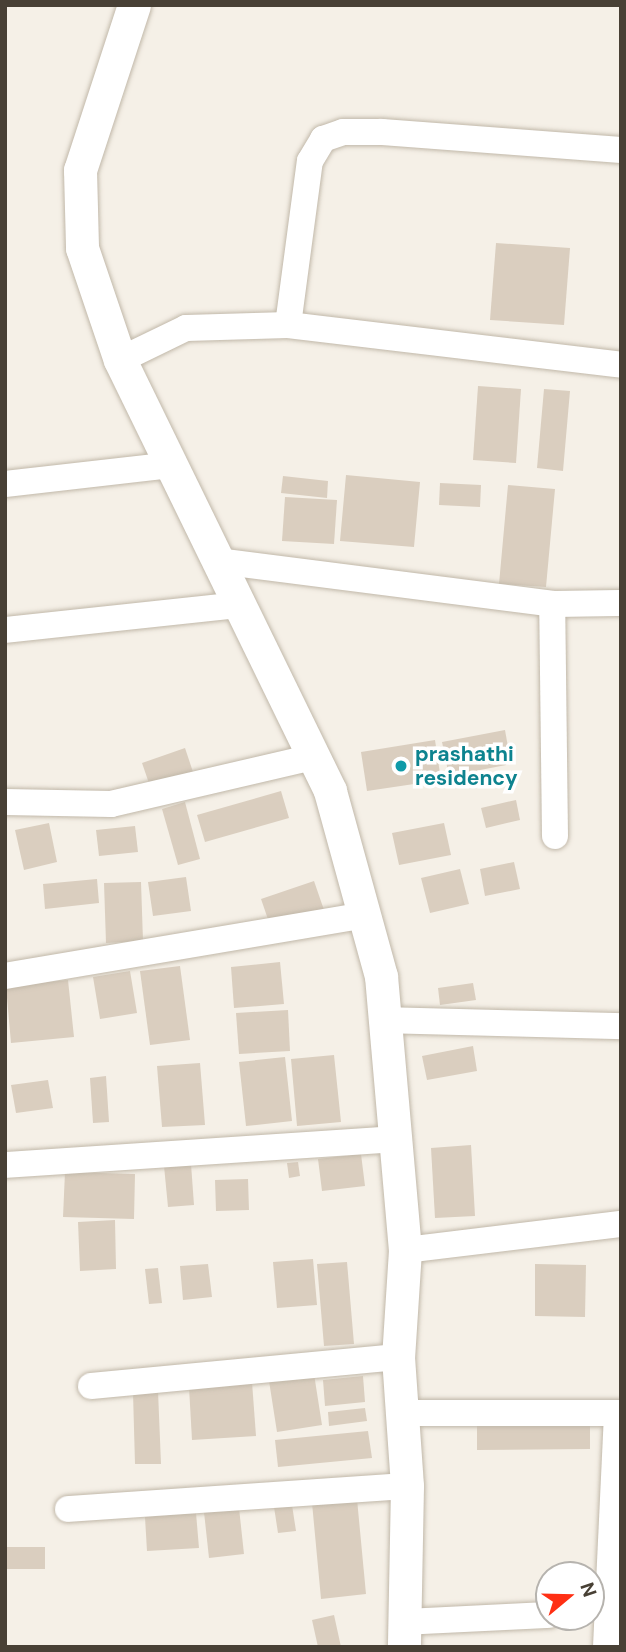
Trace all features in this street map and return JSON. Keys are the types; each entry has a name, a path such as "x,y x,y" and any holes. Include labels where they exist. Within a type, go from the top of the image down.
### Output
{"street":[{"path":"134,5 80,170 79,223 120,360 330,791 364,915 384,1020 405,1250 398,1357 407,1486 404,1635 535,1617"},
{"path":"288,325 310,161 323,139 343,132 382,132 621,150"},
{"path":"120,360 186,328 288,325 621,365"},
{"path":"5,484 171,465"},
{"path":"218,561 552,604 621,603"},
{"path":"552,604 555,836"},
{"path":"5,630 239,605"},
{"path":"5,802 111,804 313,757"},
{"path":"5,976 364,915"},
{"path":"384,1020 621,1026"},
{"path":"5,1165 395,1139"},
{"path":"405,1250 621,1224"},
{"path":"91,1387 398,1357"},
{"path":"401,1412 619,1413 605,1612 606,1647"},
{"path":"68,1509 407,1486"}],"building":[{"path":"496,243 570,248 564,325 490,320"},
{"path":"478,386 521,389 516,463 473,460"},
{"path":"544,389 570,391 563,471 537,468"},
{"path":"346,475 420,482 414,547 340,541"},
{"path":"283,476 328,481 327,498 281,493"},
{"path":"440,483 481,485 480,507 439,505"},
{"path":"508,485 555,489 546,587 499,584"},
{"path":"285,497 337,500 334,544 282,541"},
{"path":"505,730 511,764 449,776 442,742"},
{"name":"prashathi residency","path":"435,740 441,780 367,791 361,752"},
{"path":"185,748 195,778 152,792 142,763"},
{"path":"281,791 289,818 205,842 197,815"},
{"path":"516,800 520,820 486,828 481,808"},
{"path":"185,802 200,859 178,865 162,809"},
{"path":"49,823 57,862 24,870 15,830"},
{"path":"444,823 451,855 399,865 392,833"},
{"path":"135,826 138,852 99,856 96,830"},
{"path":"514,862 520,889 485,896 480,869"},
{"path":"460,869 469,904 430,913 421,878"},
{"path":"186,877 191,911 153,916 148,882"},
{"path":"97,879 99,903 45,909 43,884"},
{"path":"314,881 325,913 272,931 261,899"},
{"path":"141,882 143,941 106,943 104,883"},
{"path":"280,962 284,1004 234,1008 231,967"},
{"path":"180,966 190,1040 150,1045 140,971"},
{"path":"130,971 137,1013 100,1019 93,977"},
{"path":"68,980 74,1037 11,1043 6,986"},
{"path":"473,983 476,1000 440,1005 438,988"},
{"path":"288,1010 290,1051 239,1054 236,1013"},
{"path":"473,1046 477,1071 427,1080 422,1056"},
{"path":"334,1055 341,1122 297,1126 291,1059"},
{"path":"285,1057 292,1121 246,1126 239,1062"},
{"path":"200,1063 205,1125 162,1127 157,1066"},
{"path":"106,1076 109,1122 93,1123 90,1078"},
{"path":"48,1080 53,1108 16,1113 11,1085"},
{"path":"471,1145 475,1216 435,1218 431,1148"},
{"path":"361,1154 365,1186 322,1191 318,1159"},
{"path":"298,1162 300,1176 289,1178 287,1163"},
{"path":"191,1164 194,1205 168,1207 164,1166"},
{"path":"65,1172 135,1174 134,1219 63,1217"},
{"path":"248,1179 249,1210 216,1211 215,1180"},
{"path":"115,1220 116,1269 80,1271 78,1222"},
{"path":"313,1259 317,1305 277,1308 273,1262"},
{"path":"347,1262 354,1344 324,1346 317,1264"},
{"path":"208,1264 212,1297 183,1300 180,1266"},
{"path":"535,1264 586,1265 585,1317 535,1316"},
{"path":"158,1268 162,1303 149,1304 145,1269"},
{"path":"314,1374 322,1425 277,1432 269,1381"},
{"path":"363,1376 365,1402 325,1406 323,1380"},
{"path":"252,1382 256,1436 192,1440 189,1387"},
{"path":"158,1391 161,1464 135,1464 133,1393"},
{"path":"365,1408 367,1421 329,1426 328,1412"},
{"path":"590,1422 590,1449 477,1450 477,1423"},
{"path":"368,1431 372,1458 278,1467 275,1440"},
{"path":"357,1499 366,1594 321,1599 312,1503"},
{"path":"292,1505 296,1531 278,1533 274,1507"},
{"path":"239,1508 244,1554 209,1558 204,1512"},
{"path":"196,1513 199,1548 147,1551 145,1517"},
{"path":"5,1547 45,1547 45,1569 5,1569"},
{"path":"334,1615 341,1647 318,1647 312,1620"}],"place":[{"name":"prashathi residency","path":"401,766"}]}
